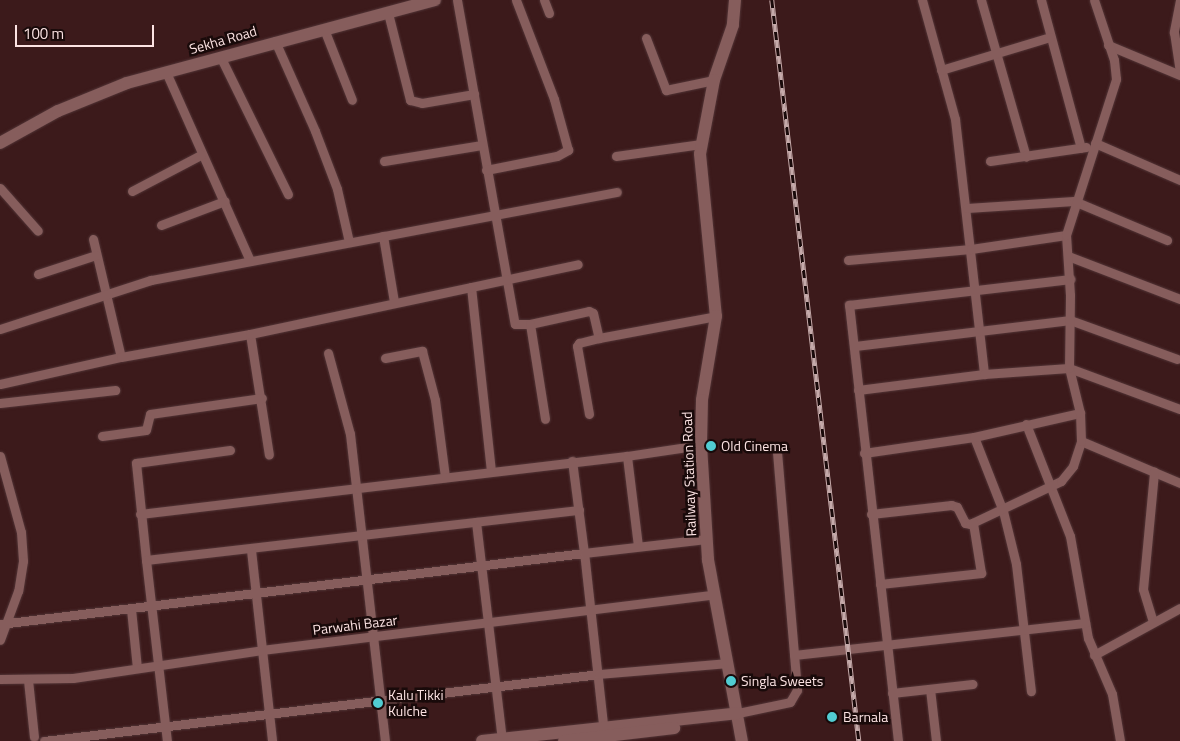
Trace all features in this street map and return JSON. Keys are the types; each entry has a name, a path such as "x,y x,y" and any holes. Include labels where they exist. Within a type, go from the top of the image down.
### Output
{"street":[{"name":"Sekha Road","path":"0,143 58,111 127,83 324,29 395,7 434,0"},
{"path":"457,0 513,321 518,325 530,324 588,310 596,320 599,338"},
{"path":"486,170 558,156 568,150 554,99 516,0"},
{"path":"544,0 549,13"},
{"name":"Railway Station Road","path":"735,0 733,26 714,80 701,144 701,181 716,316 702,400 701,445 706,539 714,595 742,741"},
{"path":"922,0 955,119 984,374"},
{"path":"981,0 1026,157"},
{"path":"1041,0 1050,38 1069,95 1081,148"},
{"path":"871,514 951,505 957,507 965,523 973,523 1003,511 1053,485 1070,470 1080,441 1080,413 1069,368 1070,280 1066,235 1074,201 1116,87 1116,70 1094,0"},
{"path":"1108,46 1180,74 1174,32 1180,0"},
{"path":"395,7 410,100 422,103 474,94"},
{"path":"324,29 352,100"},
{"path":"646,38 666,90 714,80"},
{"path":"941,70 1050,38"},
{"path":"275,41 316,131 337,189 349,242"},
{"path":"220,56 288,194"},
{"path":"166,72 201,155 225,201 250,261"},
{"path":"616,156 701,144"},
{"path":"384,161 482,145"},
{"path":"990,161 1026,157 1094,145 1180,180"},
{"path":"132,191 201,155"},
{"path":"0,188 38,231"},
{"path":"0,329 151,280 617,192"},
{"path":"161,225 225,201"},
{"path":"966,208 1074,201 1167,240"},
{"path":"848,260 971,249 1066,235"},
{"path":"383,236 394,302"},
{"path":"93,239 104,294 120,357"},
{"path":"38,274 96,255"},
{"path":"1068,256 1180,299"},
{"path":"0,384 120,357 250,334 578,264"},
{"path":"898,741 864,453 851,303 1070,280"},
{"path":"471,288 491,472"},
{"path":"589,414 577,346 579,343 716,316"},
{"path":"854,346 1070,320 1178,359"},
{"path":"530,324 545,419"},
{"path":"250,334 262,398 269,455"},
{"path":"385,358 422,351 435,400 445,477"},
{"path":"328,353 350,434 385,741"},
{"path":"858,390 984,374 1069,368 1180,409"},
{"path":"0,403 115,390"},
{"path":"102,436 146,430 150,414 262,398"},
{"path":"864,453 974,437 1080,413"},
{"path":"1026,424 1053,485 1074,553 1085,623 1094,655 1112,694 1120,741"},
{"path":"974,437 1003,511 1016,564 1026,631 1030,691"},
{"path":"1080,441 1180,483"},
{"path":"140,514 626,456 701,445"},
{"path":"167,741 157,664 153,607 140,514 138,462 230,450"},
{"path":"482,741 738,717 784,704 794,698 797,690 777,452"},
{"path":"0,456 22,549 18,591 4,624 0,640"},
{"path":"626,456 638,546"},
{"path":"572,461 599,674 604,731"},
{"path":"1153,622 1142,589 1154,472"},
{"path":"146,560 251,550 362,534 579,510"},
{"path":"476,522 494,688 502,740"},
{"path":"880,584 982,573 973,523"},
{"path":"4,624 706,539"},
{"path":"251,550 272,741"},
{"name":"Parwahi Bazar","path":"0,680 73,678 157,664 262,650 714,595"},
{"path":"1094,655 1180,608"},
{"path":"131,609 137,668"},
{"path":"794,655 1026,631 1085,623"},
{"path":"44,741 599,674 727,663"},
{"path":"28,680 34,737"},
{"path":"892,693 972,684"},
{"path":"930,688 936,741"},
{"path":"564,741 604,731"}],"railway":[{"path":"772,0 859,741"}],"place":[{"name":"Old Cinema","path":"711,446"},
{"name":"Singla Sweets","path":"731,681"},
{"name":"Kalu Tikki Kulche","path":"378,703"},
{"name":"Barnala","path":"832,717"}]}
